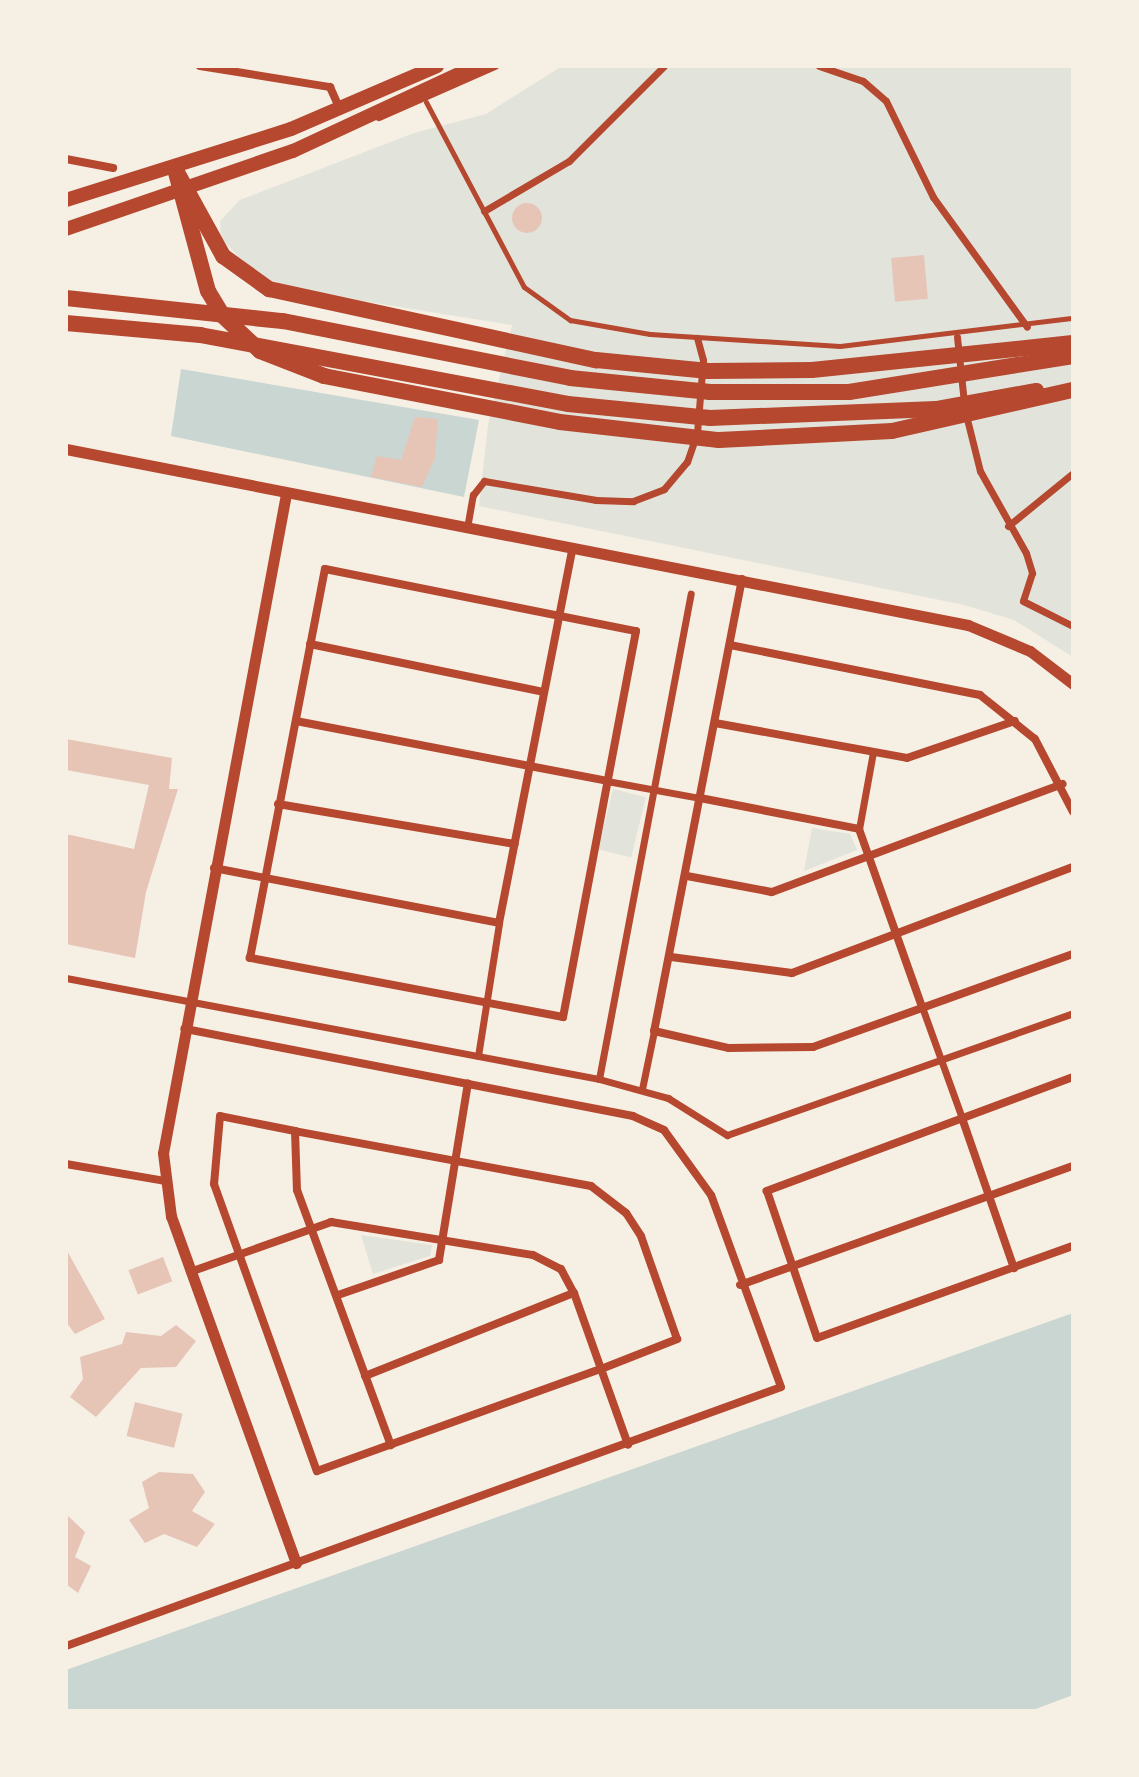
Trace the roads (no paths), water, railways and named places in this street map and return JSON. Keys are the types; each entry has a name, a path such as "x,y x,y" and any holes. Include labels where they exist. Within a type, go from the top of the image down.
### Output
{"highway":[{"path":"175,169 223,316 260,351 324,376 560,422 719,440 892,431 1073,390"},
{"path":"184,193 223,256 269,289 654,368 758,372 938,362 1073,343"},
{"path":"66,298 269,319 570,378 710,392 849,392 1073,356"},
{"path":"66,323 200,335 568,404 710,418 936,409 1073,382"}],"main road":[{"path":"66,200 175,169 340,110 437,66"},
{"path":"66,229 184,193 349,127 476,66"}],"street":[{"path":"200,66 330,87 340,110"},
{"path":"349,127 426,102 495,66"},
{"path":"484,211 569,161 664,66"},
{"path":"819,66 863,81 886,101 933,197 1027,327"},
{"path":"66,159 113,168"},
{"path":"957,337 980,471 1032,573 1023,601 1073,626"},
{"path":"467,528 473,495 484,481 596,500 633,501 664,489 687,462 697,433 703,360 697,338"},
{"path":"66,449 286,494 742,579 989,631 1073,684"},
{"path":"1008,526 1073,473"},
{"path":"286,494 183,1029 165,1181 190,1272 296,1563"},
{"path":"478,1056 499,923 573,547"},
{"path":"325,569 559,614 636,631 563,1017 250,958 325,569"},
{"path":"642,1089 687,876 742,579"},
{"path":"599,1079 691,594"},
{"path":"310,644 543,692"},
{"path":"730,645 980,695 1015,721 1063,784 1073,812"},
{"path":"296,721 859,829"},
{"path":"715,723 907,758 1015,721"},
{"path":"873,752 859,829 1014,1268"},
{"path":"687,876 772,892 1063,784"},
{"path":"278,804 515,844"},
{"path":"671,957 792,973 894,931 1073,867"},
{"path":"214,868 499,923"},
{"path":"654,1031 770,1052 813,1047 1073,954"},
{"path":"66,978 642,1089 691,1109 727,1135 1073,1013"},
{"path":"66,1646 628,1445 781,1387 740,1285 711,1195 664,1130 633,1116 183,1029"},
{"path":"1073,1077 767,1191 817,1338 1073,1246"},
{"path":"338,1295 439,1260 468,1083"},
{"path":"220,1116 456,1162 591,1186 626,1213 677,1339 317,1471 214,1184 220,1116"},
{"path":"295,1131 297,1190 391,1445"},
{"path":"66,1164 165,1181"},
{"path":"740,1285 1073,1166"},
{"path":"190,1272 236,1252 331,1222 533,1255 561,1269 574,1293 628,1445"},
{"path":"365,1376 574,1293"}],"lane":[{"path":"426,102 524,287 550,311 607,327 697,338 840,346 957,337 1073,318"}]}
